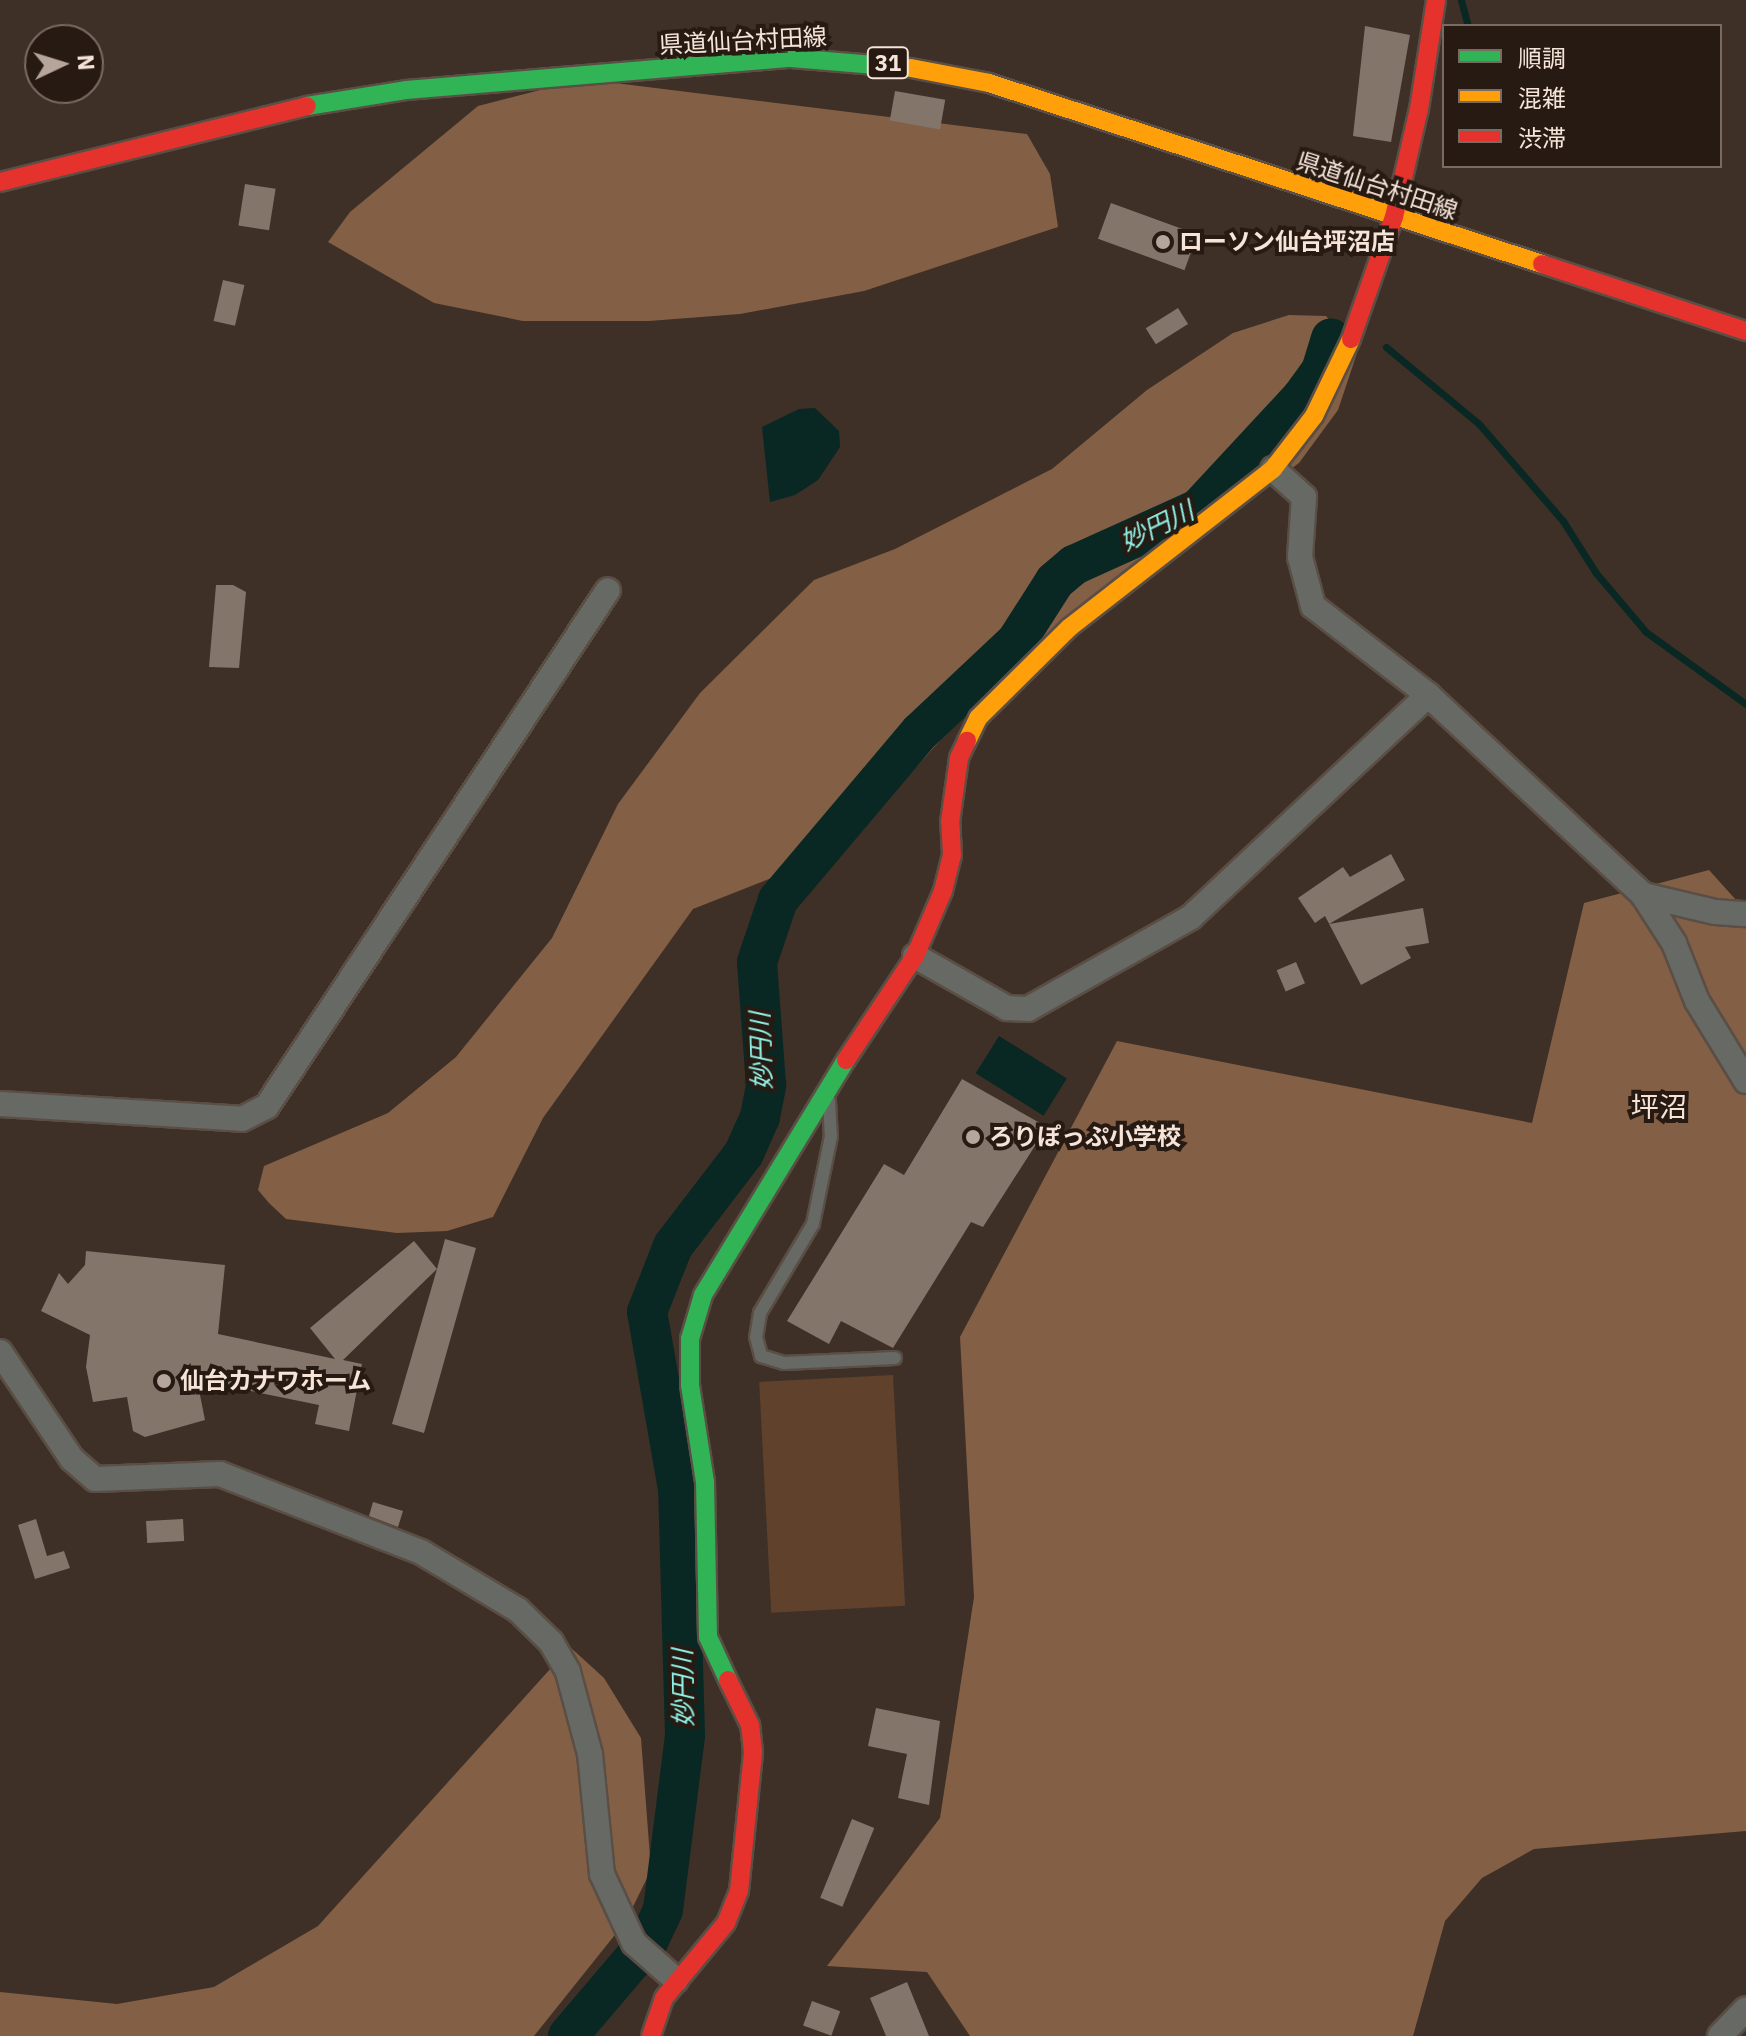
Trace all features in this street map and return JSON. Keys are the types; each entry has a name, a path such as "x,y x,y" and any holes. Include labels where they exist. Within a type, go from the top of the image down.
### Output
{"street":[{"path":"651,2036 664,1998 726,1923 739,1891 753,1752 750,1725 708,1637 705,1482 690,1385 690,1339 703,1295 828,1086 915,956 943,891 952,855 950,822 959,758 978,718 1070,627 1273,469 1332,384 1362,317 1394,217 1419,109 1436,0"},
{"name":"県道仙台村田線","path":"0,182 312,105 406,90 791,58 880,62 975,78 1746,331"},
{"path":"1273,469 1304,497 1300,557 1313,606 1428,695 1643,895 1674,943 1697,1001 1746,1081"},
{"path":"0,1104 242,1119 267,1106 608,590"},
{"path":"915,956 1007,1008 1028,1009 1191,917 1428,695"},
{"path":"1643,895 1715,912 1746,914"},
{"path":"0,1352 72,1459 95,1479 220,1474 421,1552 518,1610 551,1642 568,1672 590,1754 602,1874 641,1950 676,1980"},
{"path":"1720,2036 1746,2009"}],"lane":[{"path":"828,1086 831,1136 813,1224 760,1313 756,1337 761,1356 784,1363 895,1358"}],"shaded area":[{"path":"583,79 1027,134 1050,174 1058,227 864,291 740,314 649,321 523,321 434,303 328,242 350,212 478,106"},
{"path":"1289,315 1326,316 1357,353 1338,410 1299,463 979,697 842,850 693,909 543,1118 493,1217 447,1231 397,1233 286,1219 269,1203 258,1190 264,1166 388,1113 456,1057 552,938 618,804 700,693 814,580 895,549 1052,469 1147,390 1233,333"},
{"path":"1709,870 1746,911 1746,1831 1534,1849 1482,1878 1445,1921 1413,2036 970,2036 927,1972 827,1966 940,1818 974,1597 960,1337 1117,1041 1532,1123 1584,903"},
{"path":"893,1375 905,1606 771,1613 759,1382"},
{"path":"570,1647 604,1678 641,1738 651,1870 626,1921 534,2036 0,2036 0,1992 117,2004 214,1987 318,1926"}],"water":[{"path":"815,408 839,431 840,447 818,480 795,495 770,502 762,427 799,409"},
{"path":"999,1036 1067,1078 1044,1116 976,1073"}],"building":[{"path":"1365,26 1410,35 1391,142 1353,136"},
{"path":"895,91 945,100 940,129 890,121"},
{"path":"245,184 276,189 269,230 238,225"},
{"name":"ローソン仙台坪沼店","path":"1111,203 1197,234 1184,270 1098,239"},
{"path":"223,280 244,285 235,326 214,321"},
{"path":"1178,308 1188,324 1156,344 1146,328"},
{"path":"216,585 233,585 246,592 239,668 209,667"},
{"path":"1391,854 1405,880 1329,924 1325,916 1315,923 1298,898 1343,867 1350,877"},
{"path":"1423,908 1429,943 1405,947 1411,958 1361,985 1329,924"},
{"path":"1296,962 1305,983 1286,991 1277,970"},
{"path":"962,1079 1047,1127 983,1227 971,1222 893,1348 841,1321 829,1344 787,1321 884,1164 904,1175"},
{"path":"445,1239 476,1248 424,1433 392,1424"},
{"path":"414,1241 437,1269 343,1360 362,1364 349,1431 315,1424 319,1405 197,1380 205,1420 145,1437 133,1431 127,1397 93,1402 86,1367 90,1335 41,1311 59,1273 68,1284 85,1265 86,1251 225,1265 218,1334 335,1359 310,1328"},
{"path":"373,1502 403,1511 398,1527 369,1516"},
{"path":"36,1519 47,1556 64,1551 70,1568 35,1579 18,1525"},
{"path":"183,1519 184,1541 147,1543 146,1521"},
{"path":"876,1708 940,1721 929,1805 898,1798 907,1754 868,1746"},
{"path":"852,1819 874,1828 842,1907 820,1898"},
{"path":"907,1982 929,2036 886,2036 870,1998"},
{"path":"812,2001 840,2011 831,2036 803,2025"}],"waterway":[{"path":"1461,0 1467,24"},
{"name":"妙円川","path":"568,2036 648,1942 663,1910 685,1735 678,1489 647,1312 673,1246 744,1153 760,1117 766,1085 757,962 778,900 920,732 1016,642 1055,581 1074,565 1198,509 1302,397 1321,371 1331,339"},
{"path":"1386,347 1479,424 1563,521 1596,573 1646,632 1746,704"}],"traffic: fast":[{"path":"307,106 406,90 791,58 911,68"},
{"path":"728,1680 708,1637 705,1482 690,1385 690,1339 703,1295 846,1060"}],"traffic: slow":[{"path":"911,68 989,83 1542,264"},
{"path":"967,741 978,718 1070,627 1273,469 1314,416 1351,339"}],"traffic: jam":[{"path":"1351,339 1394,217 1419,109 1436,0"},
{"path":"0,182 307,106"},
{"path":"1542,264 1746,331"},
{"path":"846,1060 915,956 943,891 952,855 950,822 959,758 967,741"},
{"path":"651,2036 664,1998 726,1923 739,1891 753,1752 750,1725 728,1680"}],"place":[{"name":"ローソン仙台坪沼店","path":"1163,242"},
{"name":"ろりぽっぷ小学校","path":"973,1137"},
{"name":"仙台カナワホーム","path":"164,1381"}],"district":[{"name":"坪沼","path":"1659,1107"}]}
